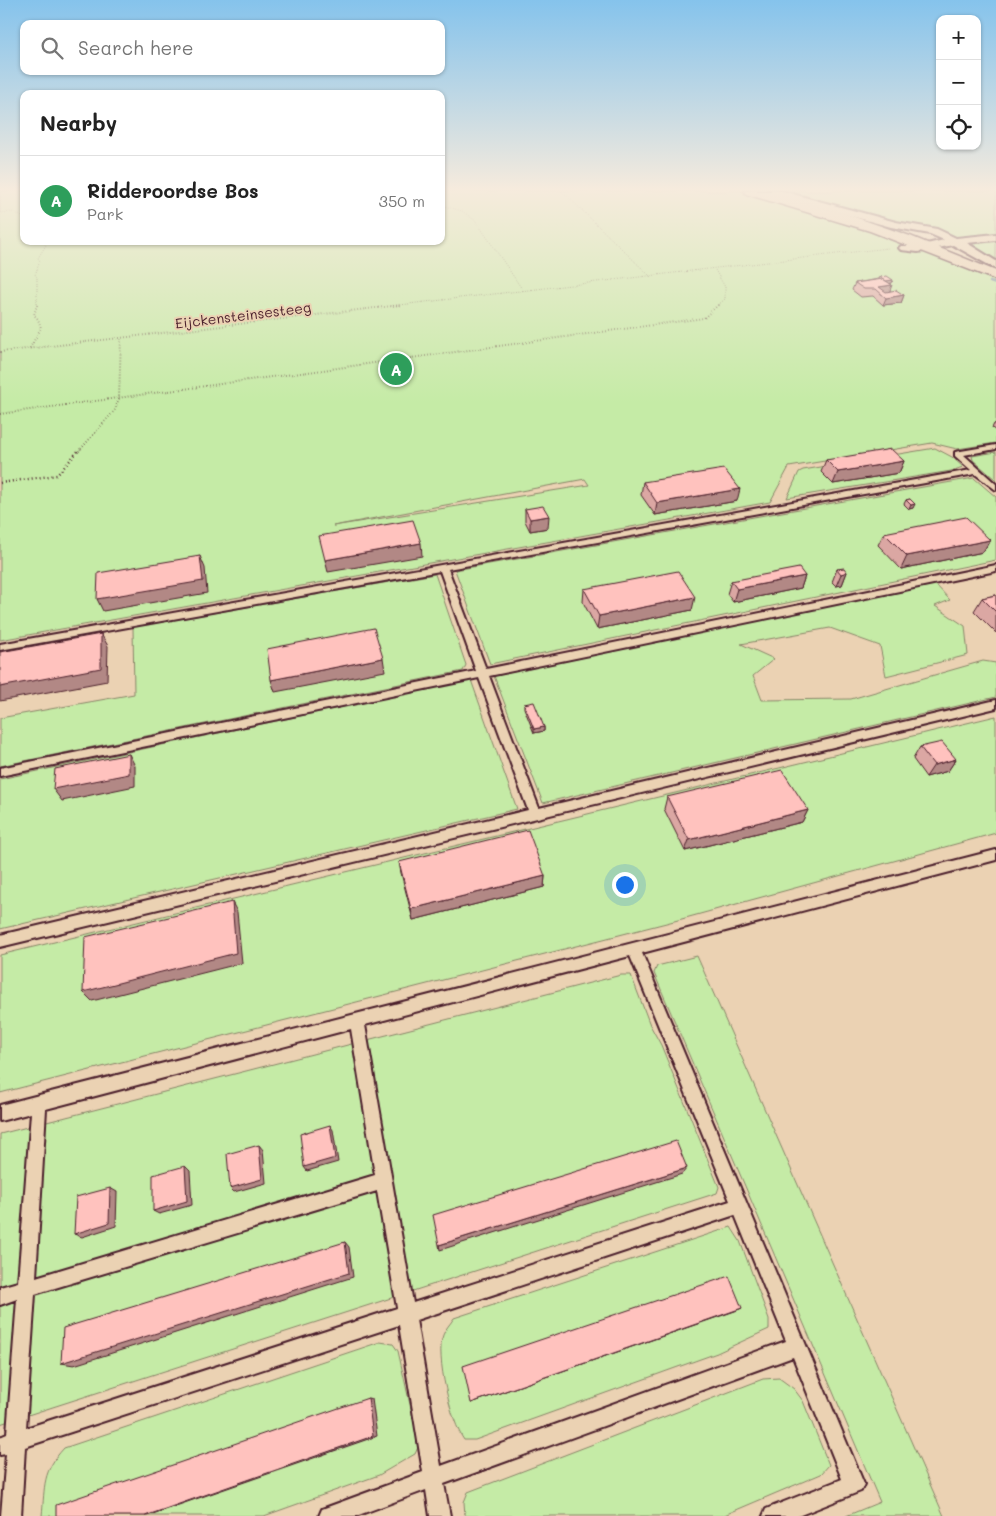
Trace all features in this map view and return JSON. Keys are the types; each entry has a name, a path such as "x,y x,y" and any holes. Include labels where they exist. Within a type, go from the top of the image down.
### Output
{"main road":[{"path":"964,262 996,276"}],"lane":[{"path":"996,448 958,454 996,488"},
{"path":"0,647 978,471"},
{"path":"443,567 535,814"},
{"path":"0,772 996,568"},
{"path":"0,941 996,704"},
{"path":"0,1113 996,855"},
{"path":"634,949 854,1484 773,1516"},
{"path":"357,1021 440,1516"},
{"path":"11,1516 8,1443 26,1288 39,1103"},
{"path":"0,1296 383,1180"},
{"path":"8,1443 739,1206"},
{"path":"330,1516 797,1346"}],"path":[{"path":"30,349 41,328 38,319 34,315 40,303 36,284 37,277 35,275 40,262"},
{"path":"504,262 524,292"},
{"path":"636,262 652,277"},
{"name":"Eijckensteinsesteeg","path":"0,352 786,262"},
{"path":"0,414 704,318 725,299 725,287 715,270"},
{"path":"0,483 57,475 114,410 119,398 121,339"}],"green space":[{"path":"0,262 953,262 984,274 996,281 996,443 957,449 932,443 789,467 770,502 0,640","holes":["585,479 589,485 333,526"]},
{"path":"935,448 952,457 963,467 951,471 787,498 799,472 803,470"},
{"path":"996,452 996,480 973,460 972,456"},
{"path":"974,478 996,497 996,560 490,664 455,570"},
{"path":"435,574 466,665 463,671 0,766 0,718 134,694 133,627"},
{"path":"935,584 950,600 935,606 965,626 968,655 886,676 880,646 830,628 741,644 774,659 753,676 762,700 851,699 983,661 996,663 996,697 543,803 494,676"},
{"path":"471,680 517,809 0,929 0,779"},
{"path":"996,716 996,833 678,920 0,1093 0,955"},
{"path":"697,956 944,1516 846,1516 880,1502 654,973 657,966"},
{"path":"621,975 631,975 650,1025 661,1045 719,1187 717,1193 0,1424 0,1134"},
{"path":"731,1227 740,1241 769,1319 769,1329 717,1353 475,1440 464,1440 454,1419 441,1357 443,1335 454,1318"},
{"path":"380,1342 393,1344 398,1351 419,1445 415,1454 379,1475 264,1516 42,1516 44,1487 48,1472 64,1448"},
{"path":"779,1378 794,1389 803,1401 829,1465 821,1474 722,1516 465,1516 464,1502 468,1492 763,1379"}],"building":[{"path":"887,276 893,280 886,281 880,277"},
{"path":"883,279 892,285 879,287 886,292 896,290 904,295 886,298 876,289 864,289 855,283"},
{"path":"891,449 904,461 838,472 826,460"},
{"path":"724,469 740,489 657,503 643,482"},
{"path":"910,499 915,504 911,505 906,500"},
{"path":"543,506 549,516 530,519 525,509"},
{"path":"966,517 990,540 907,556 884,533"},
{"path":"413,520 421,543 325,560 319,536"},
{"path":"200,556 203,581 97,599 98,573"},
{"path":"799,568 805,576 737,589 731,581"},
{"path":"844,568 847,572 841,574 837,569"},
{"path":"678,571 695,597 599,616 584,589"},
{"path":"996,595 996,612 982,598"},
{"path":"374,628 383,658 271,680 267,649"},
{"path":"101,634 101,668 0,687 0,652"},
{"path":"534,702 544,727 534,729 524,704"},
{"path":"942,742 956,759 934,765 920,747"},
{"path":"129,754 129,774 53,789 55,769"},
{"path":"782,770 808,810 689,840 667,797"},
{"path":"528,830 545,876 411,909 399,862"},
{"path":"232,902 236,953 83,992 85,937"},
{"path":"330,1125 335,1158 304,1167 300,1134"},
{"path":"676,1141 687,1168 439,1245 433,1215"},
{"path":"259,1145 262,1179 230,1188 227,1154"},
{"path":"185,1166 187,1201 153,1211 153,1175"},
{"path":"110,1188 109,1223 74,1234 76,1197"},
{"path":"345,1242 349,1273 61,1363 63,1328"},
{"path":"729,1276 742,1308 471,1403 463,1366"},
{"path":"368,1398 373,1436 145,1516 56,1516 56,1505"}],"waterway":[{"path":"990,282 996,284"}],"place":[{"name":"Ridderoordse Bos","path":"396,369"}]}
